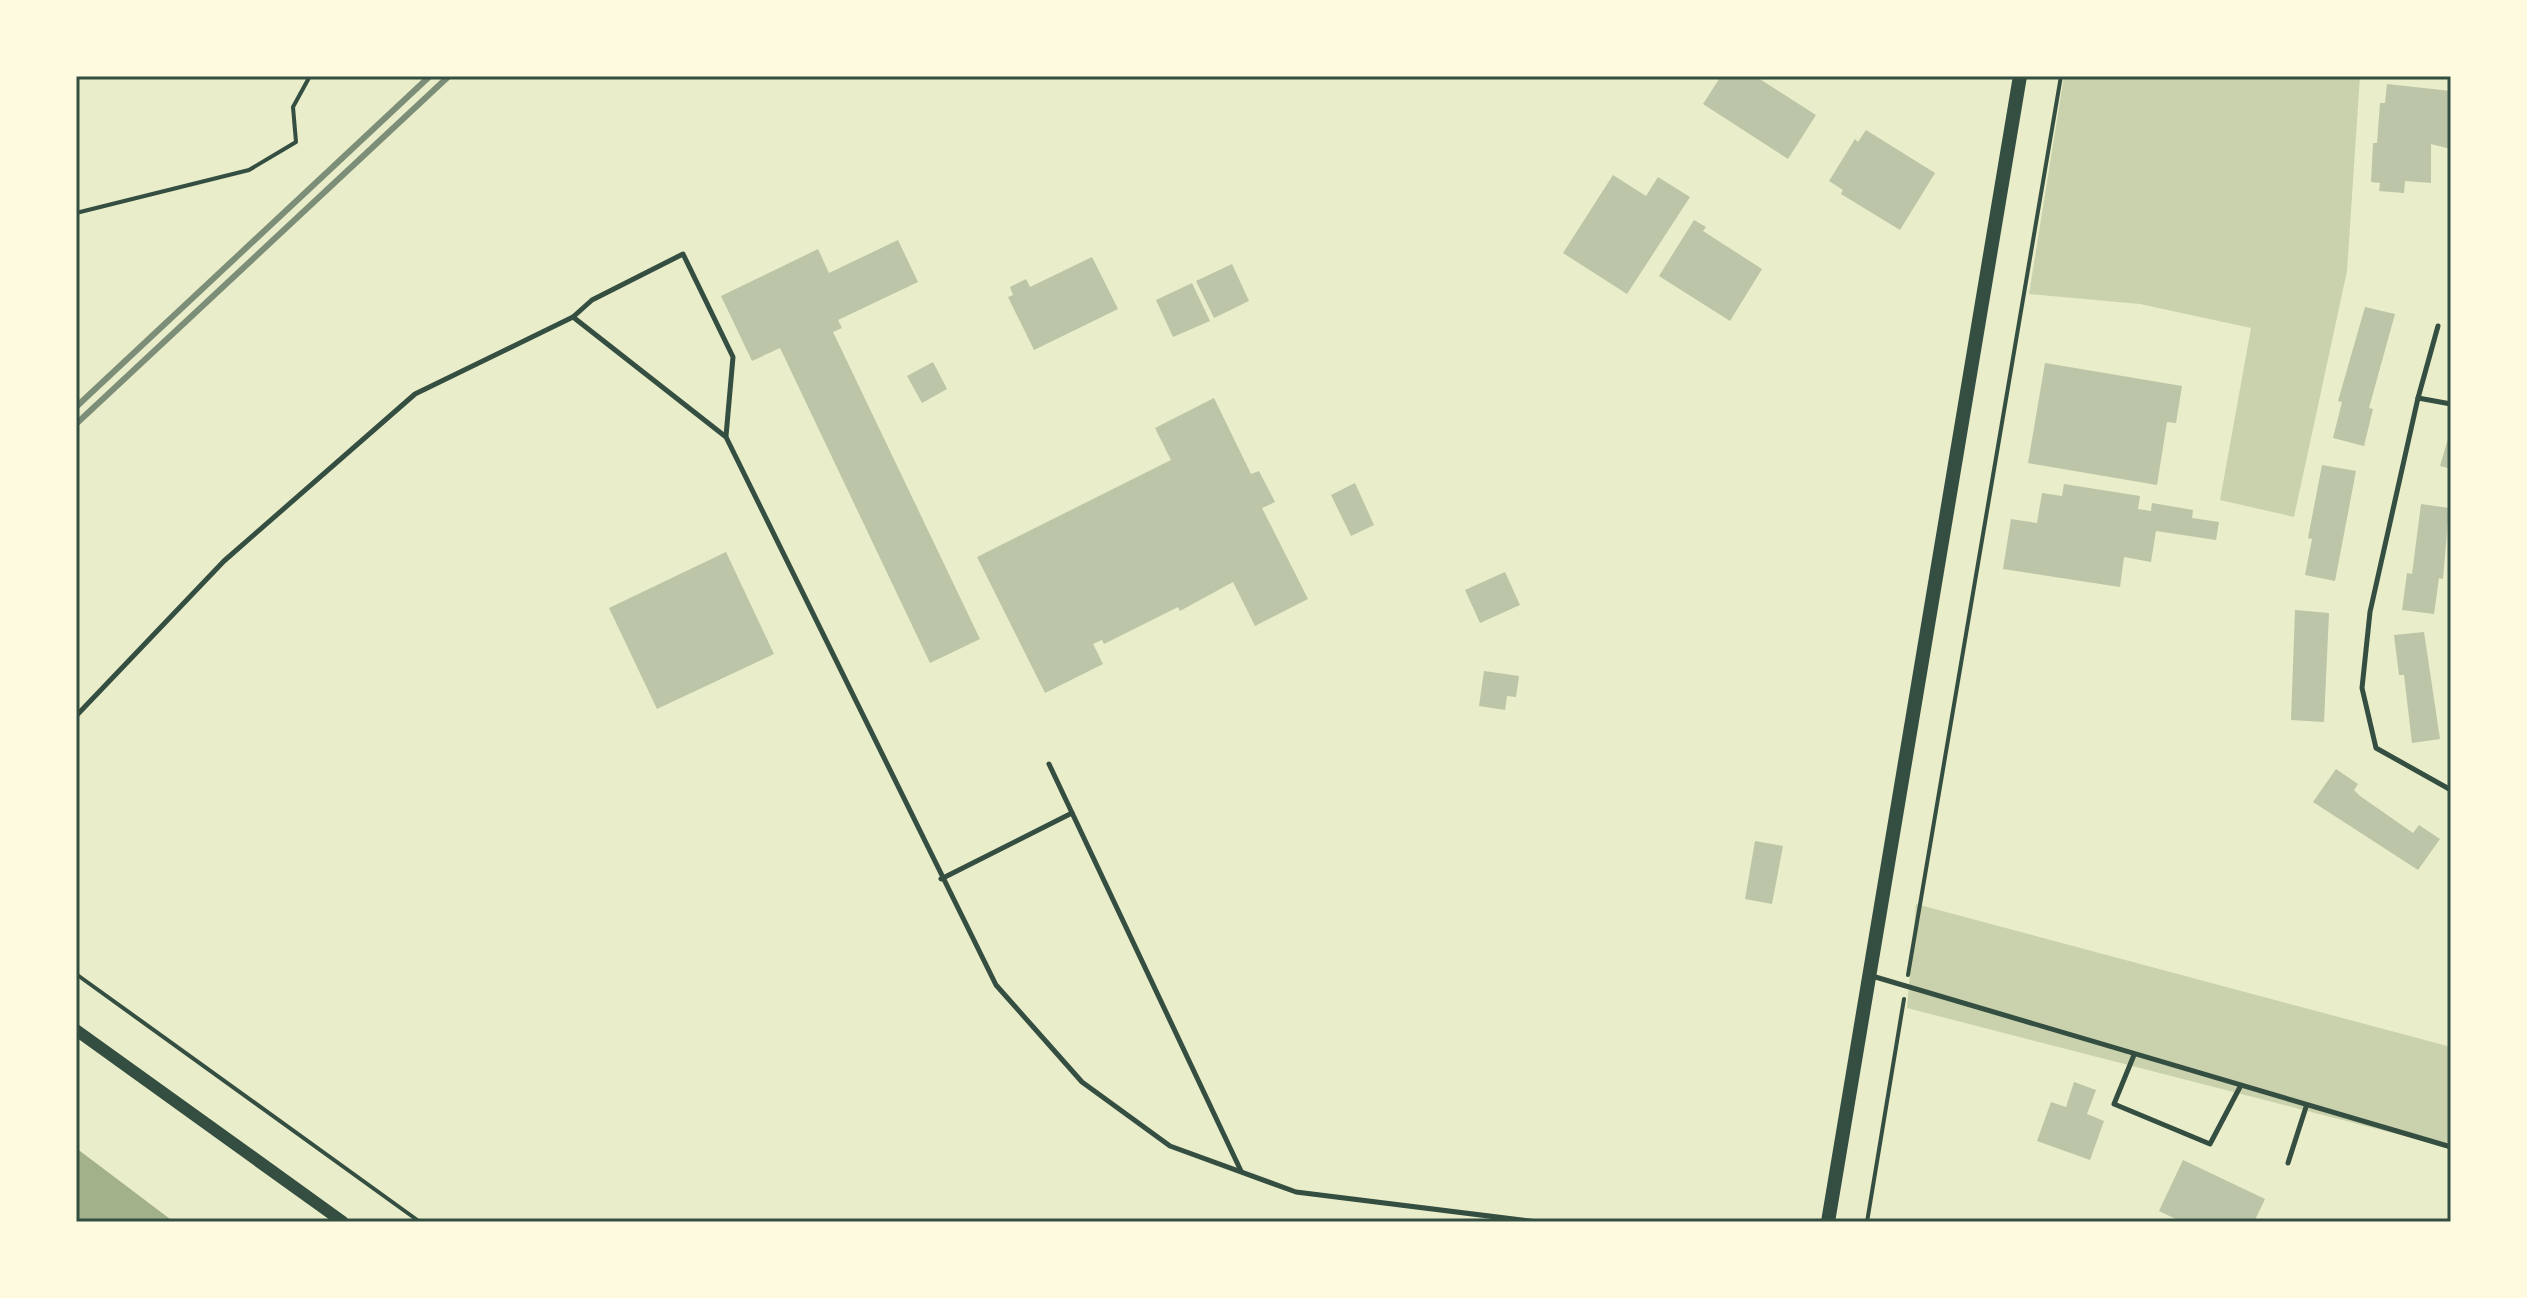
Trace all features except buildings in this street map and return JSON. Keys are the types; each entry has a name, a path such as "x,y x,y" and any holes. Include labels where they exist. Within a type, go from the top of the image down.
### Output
{"main road":[{"path":"1828,1222 2020,76"}],"street":[{"path":"76,1030 343,1222"}],"lane":[{"path":"76,716 224,561 415,394 573,317 592,300 683,254 733,357 726,437"},
{"path":"573,317 726,437 941,879 996,985 1082,1082 1170,1146 1296,1192 1537,1222"},
{"path":"2438,326 2418,398 2370,612 2362,688 2376,748 2451,790"},
{"path":"2418,398 2451,404"},
{"path":"1049,764 1241,1172"},
{"path":"941,879 1072,813"},
{"path":"1867,975 2306,1107 2451,1147"},
{"path":"2134,1055 2114,1104 2210,1144 2240,1087"},
{"path":"2288,1163 2306,1107"}],"path":[{"path":"76,213 178,191 249,170 261,163 296,142 293,107 310,76"},
{"path":"1867,1222 2061,76"},
{"path":"76,974 420,1222"}],"shaded area":[{"path":"2064,76 2360,76 2347,271 2294,517 2220,500 2251,328 2140,304 2029,294"},
{"path":"1916,904 2451,1047 2451,1148 1907,1008"},
{"path":"76,1148 174,1222 76,1222"}],"railway":[{"path":"76,407 430,76"},
{"path":"76,424 449,76"}]}
